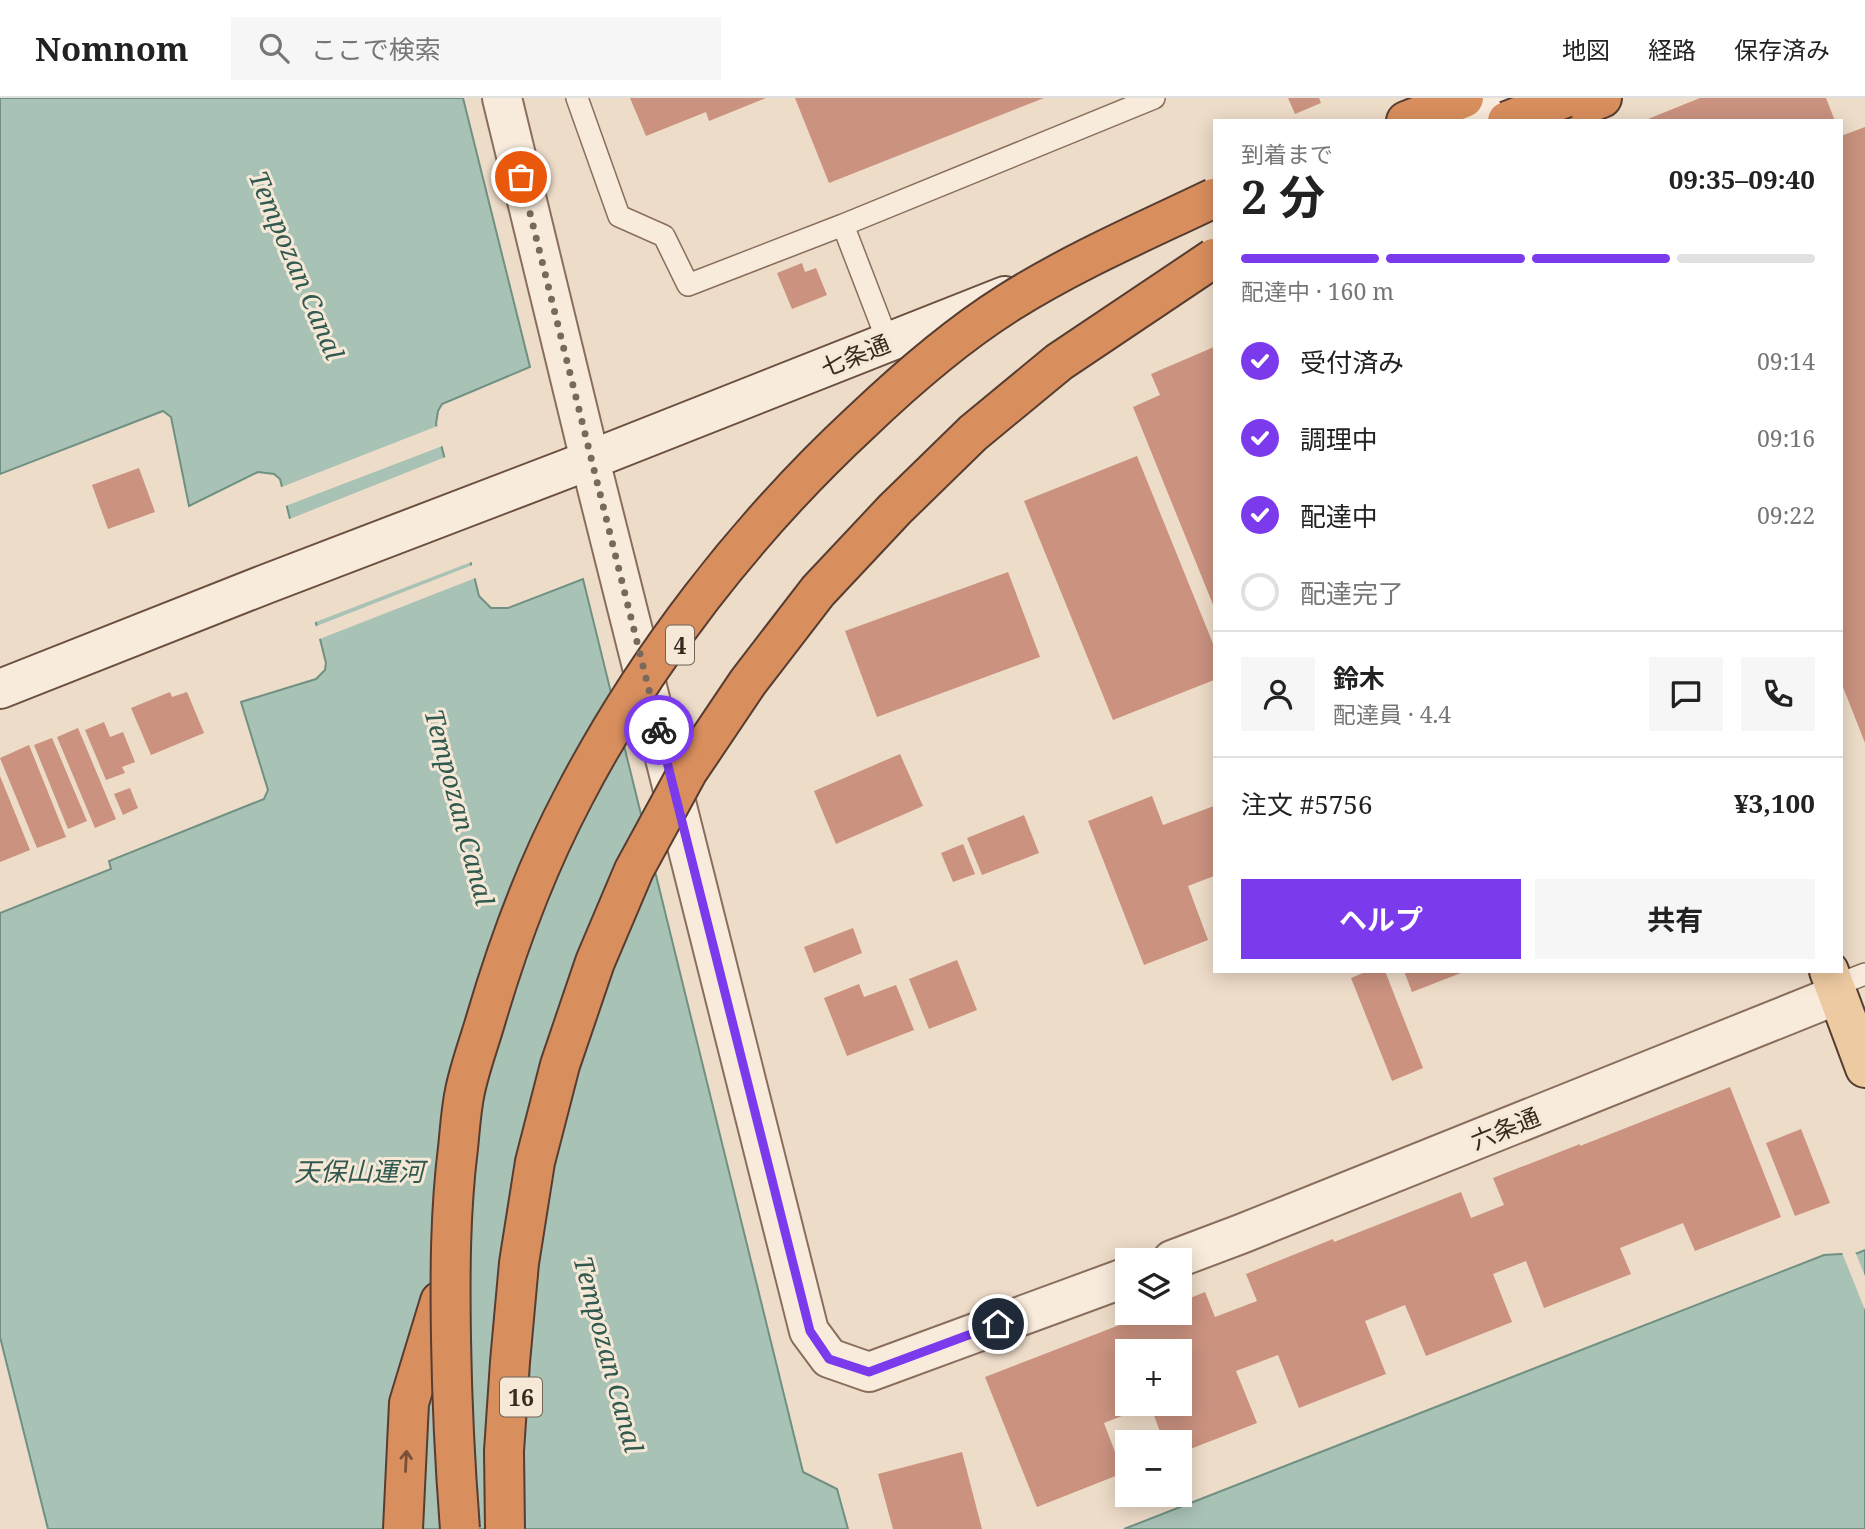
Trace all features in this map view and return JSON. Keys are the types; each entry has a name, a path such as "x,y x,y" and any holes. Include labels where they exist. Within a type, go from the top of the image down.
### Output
{"highway":[{"path":"1389,119 1442,98"},
{"path":"1411,119 1464,98"},
{"path":"1512,119 1565,98"},
{"path":"1548,119 1602,98"},
{"path":"460,1529 453,1436 449,1258 454,1174 465,1091 496,985 528,896 573,797 620,715 664,649 767,516 827,453 944,349 1009,302 1080,262 1213,198"},
{"name":"4","path":"440,1301 466,1140 505,995 537,904 577,818 622,733 657,678 743,562 801,495 855,442 972,339 992,322 1054,280 1213,199"},
{"path":"505,1529 504,1451 510,1362 519,1263 535,1162 561,1065 594,962 634,870 688,771 748,682 810,601 895,509 973,433 1059,362 1213,259"},
{"name":"16","path":"518,1529 523,1360 548,1164 576,1066 610,965 650,875 702,778 762,688 831,598 907,516 983,444 1067,376 1213,277"},
{"path":"404,1529 409,1403 440,1301"},
{"path":"440,1301 454,1529"}],"main road":[{"path":"1514,98 1522,119"},
{"path":"1841,981 1865,1068"}],"street":[{"path":"502,98 590,460 810,1331 829,1359 869,1372 1115,1281"},
{"path":"1453,119 1506,98"},
{"name":"七条通","path":"0,689 590,460 1213,213"},
{"name":"六条通","path":"1192,1252 1841,981"}],"lane":[{"path":"577,98 619,216 664,236 688,285 1154,98"},
{"path":"843,225 888,342"}],"water":[{"name":"天保山運河","path":"0,98 463,98 530,367 442,404 438,411 436,424 479,596 491,608 508,608 583,579 803,1472 837,1489 848,1529 48,1529 0,1337 0,913 111,869 109,861 264,799 268,790 241,702 316,679 325,670 326,663 280,479 274,474 258,472 189,506 171,417 163,411 0,474"},
{"path":"1865,1250 1865,1529 1124,1529 1180,1507 1192,1507 1192,1502 1824,1255 1858,1253"}],"pier":[{"path":"440,425 445,445 283,507 279,488"},
{"path":"448,456 474,561 313,623 287,520"},
{"path":"475,564 478,577 317,640 314,627"},
{"path":"1854,1249 1865,1276 1865,1310 1841,1250"}],"building":[{"path":"630,98 766,98 709,121 706,112 646,136"},
{"path":"795,98 1044,98 829,183"},
{"path":"1288,98 1319,98 1321,103 1295,114"},
{"path":"1700,98 1826,98 1834,119 1648,119"},
{"path":"1865,127 1865,743 1843,687 1843,135"},
{"path":"802,263 805,272 816,268 827,295 792,309 777,273"},
{"path":"1213,347 1213,605 1133,407 1160,395 1151,374"},
{"path":"1137,456 1213,644 1213,680 1113,720 1024,501"},
{"path":"139,468 155,512 108,529 92,485"},
{"path":"1008,572 1040,657 877,717 845,631"},
{"path":"170,692 172,697 187,692 204,733 151,755 131,708"},
{"path":"104,722 110,737 123,732 135,762 122,767 125,773 106,780 85,730"},
{"path":"78,728 116,819 95,828 57,737"},
{"path":"52,738 87,821 68,829 34,745"},
{"path":"29,745 66,837 37,848 0,758"},
{"path":"900,754 923,806 836,844 814,791"},
{"path":"0,776 30,850 0,862"},
{"path":"130,788 138,808 123,815 114,794"},
{"path":"1152,796 1163,825 1213,806 1213,876 1188,886 1208,940 1144,965 1088,821"},
{"path":"1024,815 1039,853 982,875 967,838"},
{"path":"963,844 975,874 953,882 941,853"},
{"path":"853,928 862,953 814,973 804,947"},
{"path":"957,960 977,1010 929,1029 909,979"},
{"path":"1363,973 1386,973 1423,1068 1392,1081 1351,978"},
{"path":"1405,973 1461,973 1412,992"},
{"path":"859,984 864,997 896,985 914,1030 847,1056 824,998"},
{"path":"1730,1087 1781,1217 1695,1251 1683,1223 1620,1248 1631,1274 1544,1308 1526,1261 1493,1274 1512,1322 1426,1356 1405,1305 1365,1321 1386,1374 1299,1408 1278,1355 1236,1371 1257,1423 1192,1448 1192,1430 1159,1430 1154,1416 1192,1416 1192,1339 1115,1339 1115,1416 1122,1416 1104,1423 1115,1452 1115,1476 1037,1507 985,1377 1119,1325 1192,1325 1192,1297 1205,1292 1215,1317 1257,1301 1246,1274 1461,1192 1471,1218 1504,1205 1493,1178"},
{"path":"1801,1129 1830,1203 1795,1216 1766,1143"},
{"path":"962,1452 982,1529 893,1529 878,1474"}],"way so far":[{"path":"521,177 659,730"}],"route":[{"path":"659,730 810,1331 829,1359 869,1372 998,1324"}],"water label":[{"name":"Tempozan Canal","path":"297,265"},
{"name":"Tempozan Canal","path":"460,807"},
{"name":"Tempozan Canal","path":"609,1354"}]}
